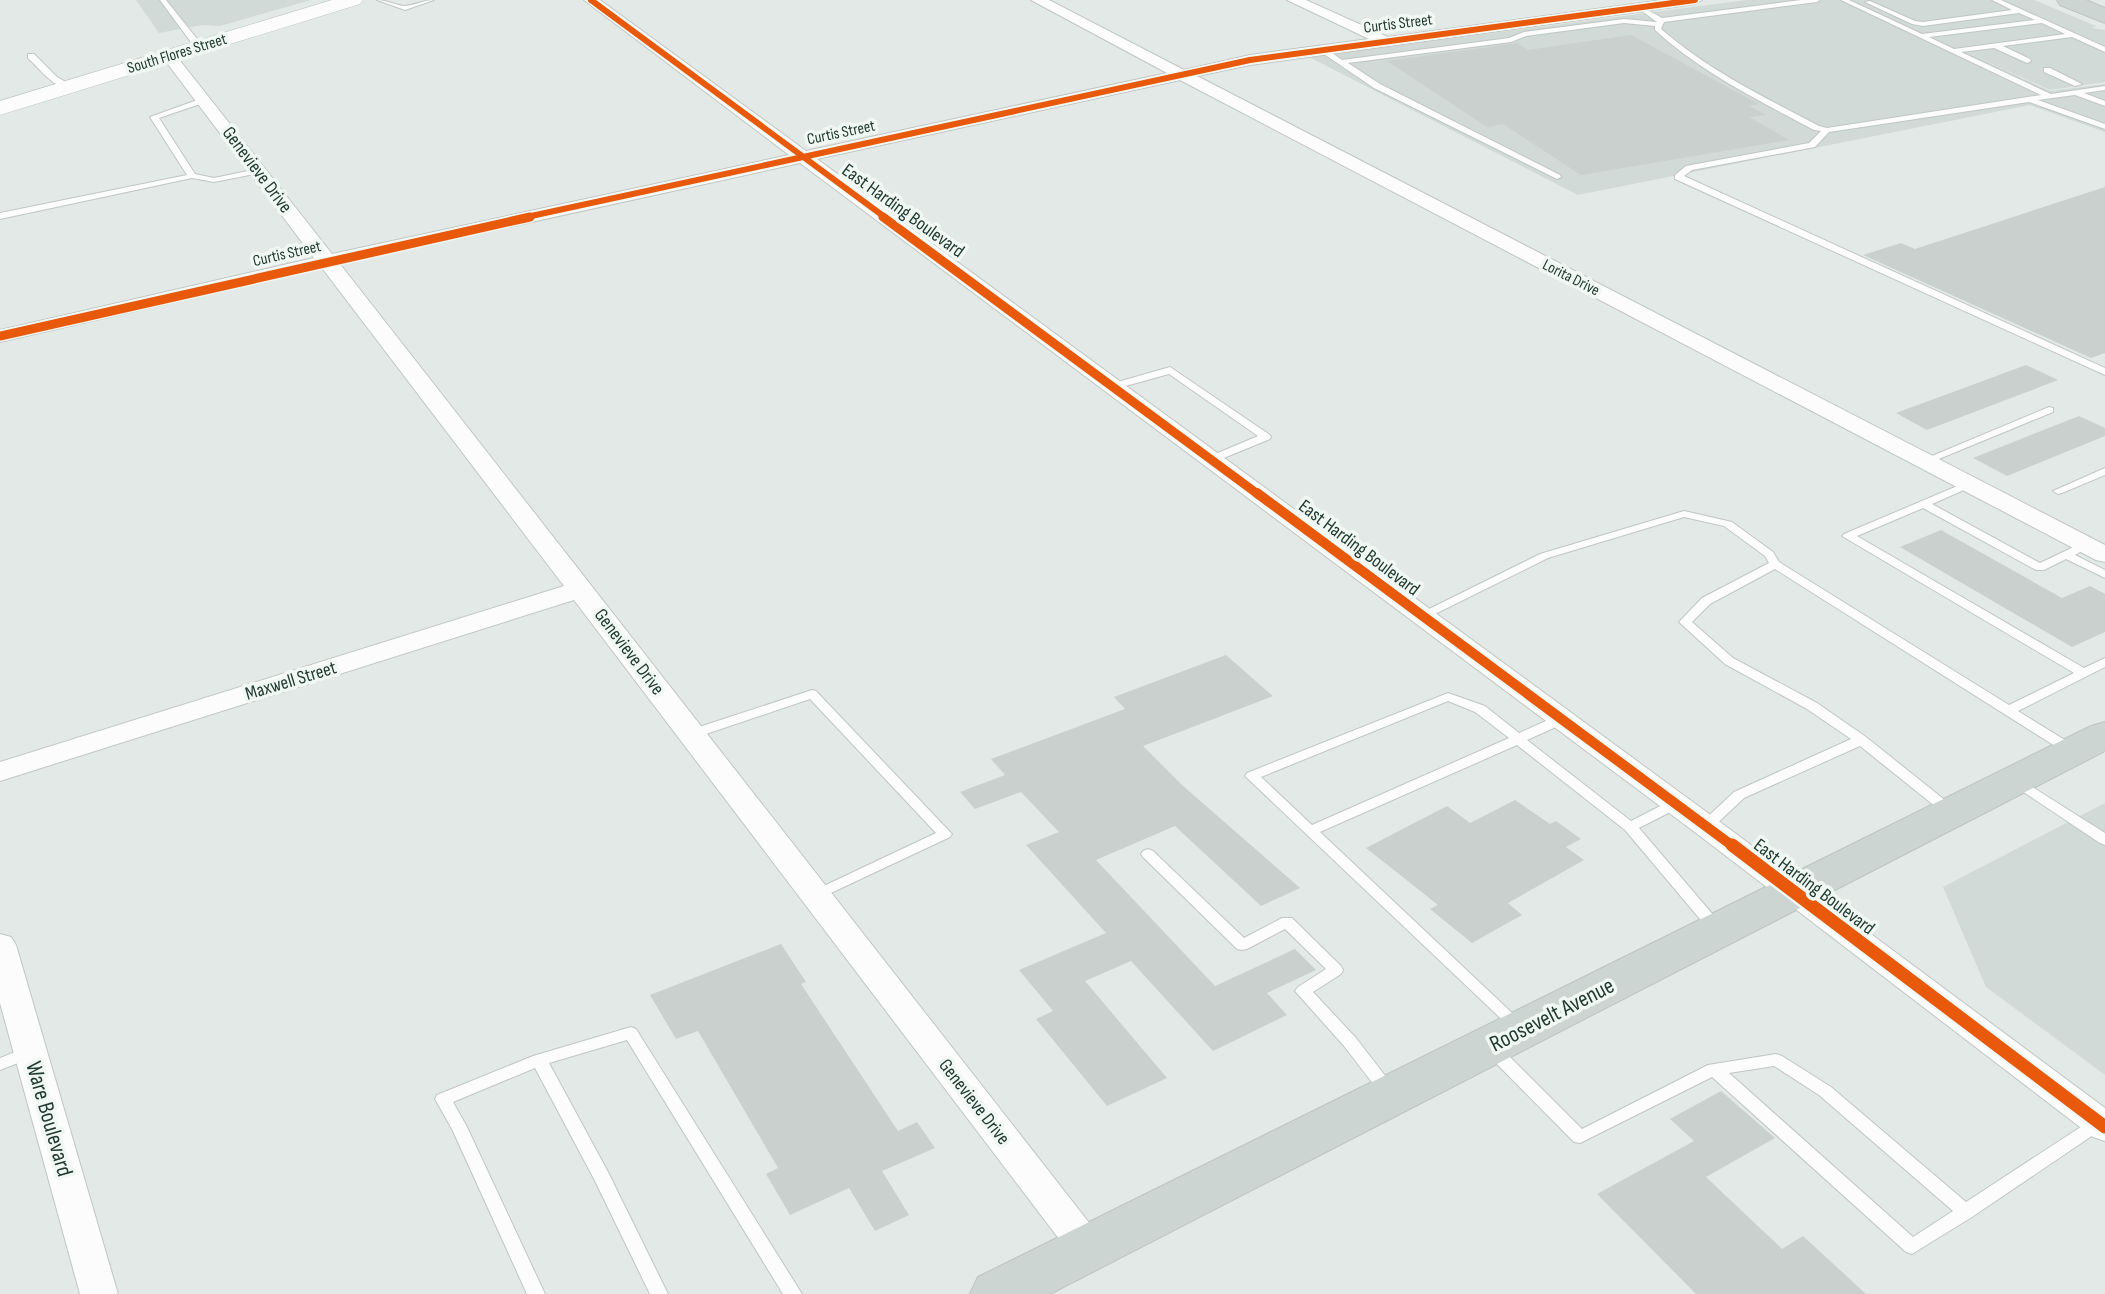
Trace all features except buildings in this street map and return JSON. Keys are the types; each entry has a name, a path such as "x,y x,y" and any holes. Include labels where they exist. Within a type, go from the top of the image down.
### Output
{"main road":[{"name":"South Flores Street","path":"0,108 353,0"},
{"path":"2068,0 2104,15"},
{"name":"Roosevelt Avenue","path":"998,1294 2089,743"}],"street":[{"name":"East Harding Boulevard","path":"591,0 1562,719 2102,1125"},
{"name":"Lorita Drive","path":"1038,0 2105,555"},
{"path":"1294,0 1386,41"},
{"path":"1564,0 1599,13"},
{"name":"Curtis Street","path":"0,336 326,261 1250,60 1695,0"},
{"name":"Genevieve Drive","path":"169,56 1087,1249"},
{"name":"Maxwell Street","path":"0,772 581,589"},
{"name":"Ware Boulevard","path":"0,945 15,1058 99,1294"}],"lane":[{"path":"163,0 199,47"},
{"path":"385,1 405,8 431,0"},
{"path":"1342,62 1511,40 1524,34 1624,21 1660,22 1817,0"},
{"path":"1844,0 2051,97"},
{"path":"1864,0 1914,23 1923,24 2020,11"},
{"path":"1995,0 2105,50"},
{"path":"1641,8 1660,22"},
{"path":"1922,36 2043,21"},
{"path":"1660,22 1657,29 1664,36 1708,67 1817,128 1827,130 2051,97 2105,80"},
{"path":"1952,51 2072,35"},
{"path":"1993,45 2027,61"},
{"path":"1322,50 1377,86 1557,177"},
{"path":"31,55 54,79 68,87"},
{"path":"2048,70 2105,104"},
{"path":"2037,90 2105,88"},
{"path":"191,176 154,117 203,100"},
{"path":"2031,100 2105,127"},
{"path":"1827,130 1812,145 1689,168 1678,177 2105,372"},
{"path":"0,216 191,176 214,180 257,171"},
{"path":"0,205 14,212"},
{"path":"1111,387 1170,370 1266,437 1210,460"},
{"path":"1924,461 2049,410"},
{"path":"2058,491 2105,471"},
{"path":"1969,484 1848,536 2084,673"},
{"path":"1923,505 2040,568 2086,545"},
{"path":"1421,616 1544,556 1684,514 1728,524 1769,554 1774,564 2009,710 2089,743"},
{"path":"2067,555 2105,575"},
{"path":"1774,564 1706,601 1685,622 1729,661 1812,706 1861,740 1952,812"},
{"path":"2009,710 2105,662"},
{"path":"692,734 812,694 945,834 816,895"},
{"path":"1717,930 1630,827 1480,709 1448,697 1252,776 1311,831 1506,1038 1580,1137 1714,1069 1776,1060 1825,1091 1966,1212"},
{"path":"1311,831 1562,719"},
{"path":"1706,827 1739,795 1861,740"},
{"path":"2015,780 2105,840"},
{"path":"1630,827 1675,804"},
{"path":"1148,854 1242,945 1287,922 1336,970 1303,991 1350,1042 1392,1095"},
{"path":"536,1294 459,1127 443,1099 539,1060 631,1033 793,1294"},
{"path":"539,1060 602,1177 659,1294"},
{"path":"1714,1069 1912,1247 2102,1125"}],"shaded area":[{"path":"136,0 311,0 220,26 202,25 159,33"},
{"path":"1747,0 2034,0 2096,26 2092,28 2105,30 2105,82 2050,90 1957,48 2050,91 2105,84 2105,132 2030,105 1578,195 1309,57"},
{"path":"2105,803 2105,1075 1986,987 1943,887"}],"cycle path":[{"path":"591,0 1706,826 2105,1127"},
{"path":"0,336 326,261 1250,60 1695,0"}]}
